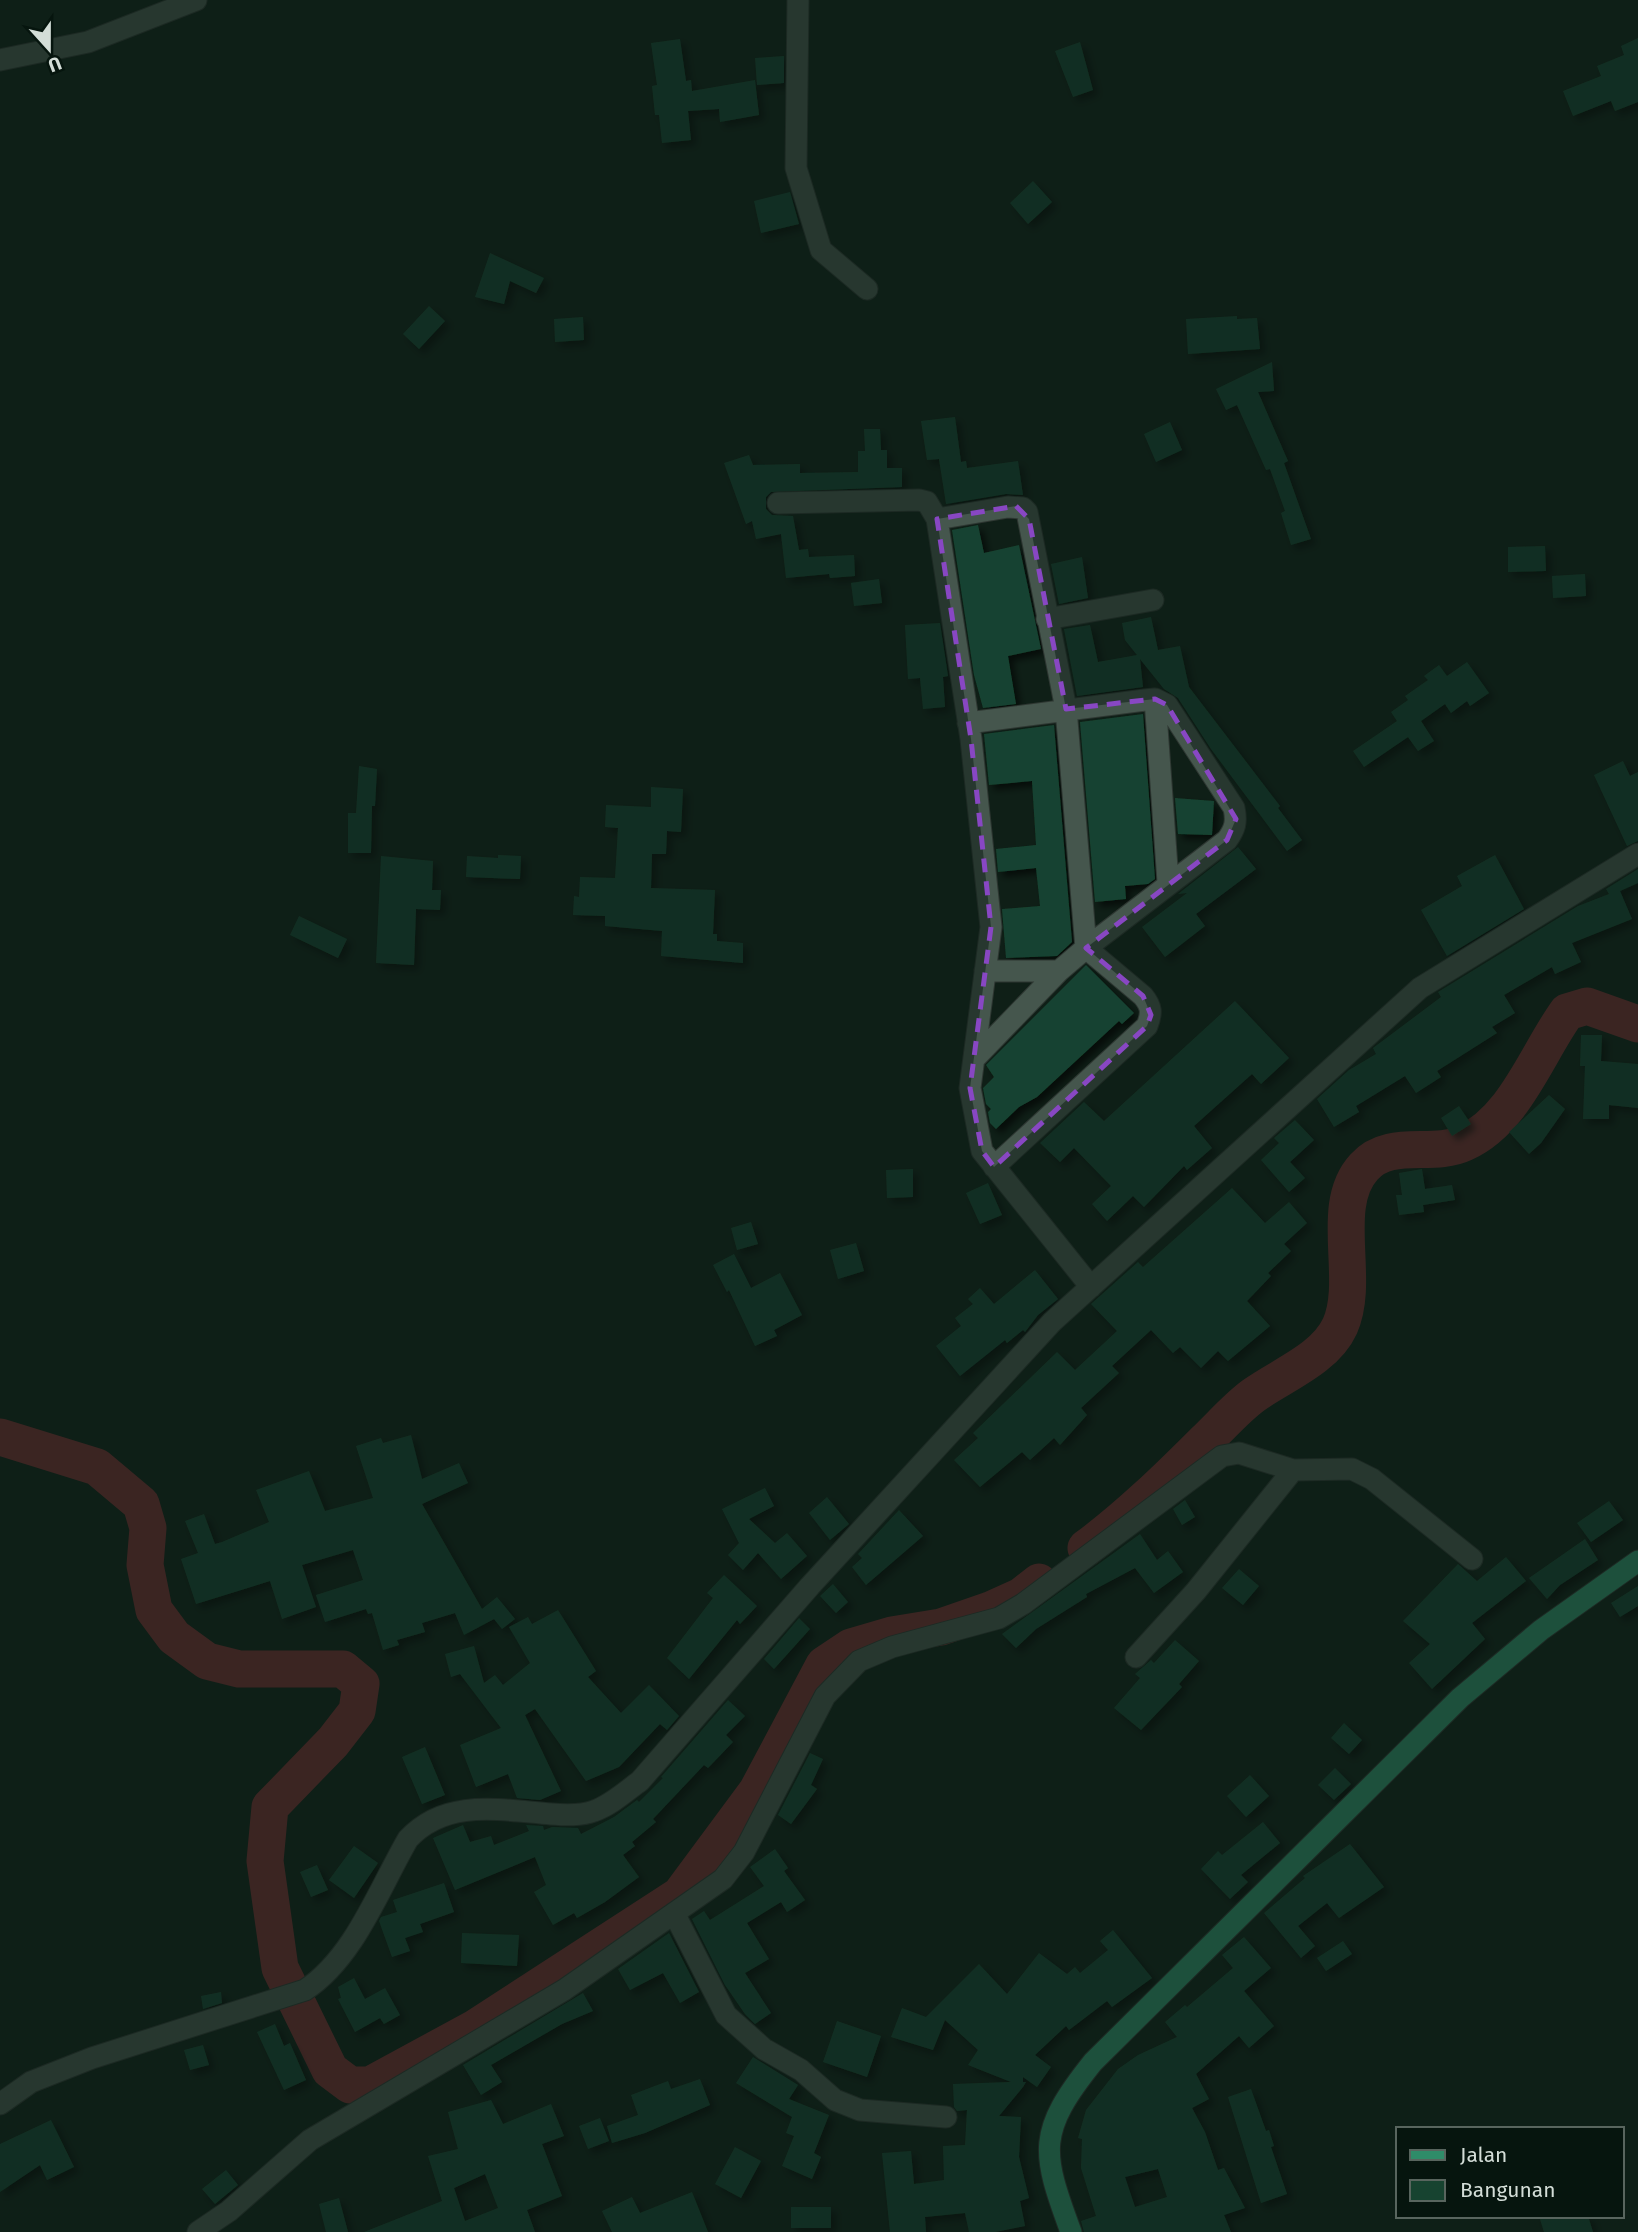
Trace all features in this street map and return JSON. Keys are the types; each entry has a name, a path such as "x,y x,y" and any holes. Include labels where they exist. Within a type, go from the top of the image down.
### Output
{"main road":[{"path":"1071,2232 1051,2174 1049,2134 1067,2096 1093,2062 1460,1698 1541,1630 1638,1562"}],"street":[{"path":"0,60 88,42 196,0"},
{"path":"798,0 796,168 821,250 867,289"},
{"path":"778,503 919,500 927,502 937,519 968,723 991,927 970,1088 982,1151 1091,1287"},
{"path":"937,519 1008,507 1023,508 1029,519 1066,709 1086,948 1143,996 1150,1005 1151,1015 1147,1026 994,1167"},
{"path":"1047,619 1153,600"},
{"path":"968,723 1155,699 1167,705 1234,808 1236,819 1235,829 1227,840 1168,882 1059,971 974,1059"},
{"path":"1155,699 1168,882"},
{"path":"0,2104 31,2082 305,1990 326,1976 342,1957 408,1839 422,1824 451,1811 479,1808 569,1815 592,1812 611,1803 640,1781 819,1576 1052,1322 1420,988 1638,854"},
{"path":"985,971 1059,971"},
{"path":"198,2232 229,2211 310,2140 564,1990 723,1879 744,1852 825,1696 859,1661 892,1647 999,1618 1023,1604 1222,1456 1239,1452 1293,1470 1352,1469 1372,1479 1472,1559"},
{"path":"1136,1657 1196,1591 1293,1470"},
{"path":"674,1913 726,2015 764,2049 801,2070 835,2100 860,2110 946,2117"}],"highlighted area":[{"path":"1016,506 1029,519 1066,709 1155,699 1167,705 1236,819 1227,840 1086,948 1143,996 1151,1015 1147,1026 994,1167 982,1151 970,1088 991,927 971,739 937,519"}],"building":[{"path":"1638,38 1638,102 1615,111 1611,101 1573,116 1563,91 1601,76 1597,66 1624,55 1621,46"},
{"path":"680,39 686,81 691,80 692,91 755,80 759,115 720,122 719,109 688,111 691,140 662,143 659,115 655,115 652,86 657,85 651,43"},
{"path":"1080,42 1093,90 1073,97 1055,51"},
{"path":"784,56 784,83 757,85 755,58"},
{"path":"1033,181 1052,202 1028,224 1010,203"},
{"path":"790,192 799,224 761,233 754,201"},
{"path":"490,253 544,278 536,293 510,281 504,304 475,297"},
{"path":"429,306 445,321 419,349 403,334"},
{"path":"1237,316 1237,319 1257,318 1260,349 1188,354 1186,319"},
{"path":"583,317 584,340 555,342 554,319"},
{"path":"1272,362 1274,391 1258,392 1288,461 1284,463 1311,539 1291,545 1281,513 1285,511 1270,469 1266,470 1237,405 1226,410 1216,389"},
{"path":"955,417 961,462 966,461 967,468 1018,461 1023,495 1006,494 946,504 939,459 927,460 921,421"},
{"path":"1170,422 1182,450 1156,462 1144,434"},
{"path":"864,429 880,429 881,450 887,450 887,468 902,468 902,487 771,492 766,497 766,509 772,515 793,516 799,550 808,549 809,557 854,555 855,576 830,578 829,574 786,578 781,534 756,539 752,521 746,524 724,463 749,455 753,465 800,464 800,473 858,472 858,451 865,451"},
{"path":"978,525 984,553 1019,545 1041,649 1008,656 1016,704 983,708 974,675 952,530"},
{"path":"1545,546 1546,571 1508,572 1508,547"},
{"path":"1082,557 1088,598 1059,604 1051,564"},
{"path":"1585,574 1586,596 1553,598 1552,576"},
{"path":"879,579 882,603 854,606 851,583"},
{"path":"1151,617 1158,650 1180,646 1189,687 1280,806 1278,808 1302,840 1287,851 1211,749 1178,698 1164,689 1140,659 1143,687 1077,696 1064,629 1090,625 1098,662 1137,655 1125,640 1122,623"},
{"path":"940,623 948,676 943,677 945,707 923,709 920,678 908,679 905,625"},
{"path":"1467,662 1489,693 1470,706 1467,701 1451,713 1445,704 1421,721 1434,741 1418,751 1408,737 1364,767 1353,751 1397,721 1391,712 1408,700 1405,696 1428,680 1424,676 1439,665 1447,676"},
{"path":"1143,714 1155,879 1148,884 1125,886 1126,899 1095,902 1080,722"},
{"path":"1054,725 1072,942 1057,956 1006,958 1002,909 1040,906 1036,868 998,872 996,849 1036,845 1032,781 989,785 984,734"},
{"path":"1623,761 1630,776 1638,772 1638,841 1627,846 1594,775"},
{"path":"359,766 377,769 375,806 372,806 371,853 348,853 348,813 356,813"},
{"path":"651,787 683,789 681,832 667,831 666,854 652,854 651,888 715,890 713,934 717,934 717,941 743,943 743,963 661,956 662,931 605,926 605,916 573,915 574,896 579,897 580,877 615,878 618,828 605,827 606,805 651,807"},
{"path":"1175,798 1214,801 1212,835 1178,834"},
{"path":"1238,847 1256,869 1196,914 1205,926 1165,957 1142,927 1187,893 1178,894"},
{"path":"498,855 521,856 520,879 466,877 467,856 498,858"},
{"path":"1495,855 1524,909 1447,956 1421,910 1462,886 1457,876"},
{"path":"381,856 433,861 432,890 441,890 440,910 416,909 414,965 376,963"},
{"path":"1638,869 1638,883 1620,891 1632,919 1572,943 1581,962 1555,974 1552,967 1504,995 1515,1013 1492,1027 1497,1033 1437,1071 1441,1077 1416,1093 1405,1076 1356,1106 1359,1112 1334,1127 1317,1099 1349,1070 1376,1054 1373,1048 1441,997 1438,992 1578,906 1609,894 1606,889"},
{"path":"299,916 347,939 338,958 290,935"},
{"path":"1086,965 1134,1013 1122,1024 1119,1021 1037,1097 1019,1107 996,1129 990,1123 988,1112 991,1109 986,1104 983,1088 994,1077 986,1065"},
{"path":"1235,1001 1289,1058 1261,1084 1252,1074 1194,1126 1212,1148 1187,1170 1184,1166 1144,1207 1133,1196 1107,1221 1092,1204 1111,1186 1074,1148 1060,1162 1040,1143 1084,1102 1104,1121"},
{"path":"1581,1035 1602,1035 1601,1061 1638,1064 1638,1108 1609,1105 1609,1119 1583,1119 1585,1066 1580,1066"},
{"path":"1549,1095 1565,1109 1541,1143 1529,1154 1509,1132"},
{"path":"1459,1106 1471,1124 1452,1136 1441,1118"},
{"path":"1295,1120 1314,1140 1290,1162 1305,1178 1289,1192 1261,1160 1279,1143 1274,1138"},
{"path":"913,1169 913,1197 887,1198 886,1170"},
{"path":"1422,1169 1425,1189 1452,1185 1455,1200 1423,1205 1424,1212 1399,1215 1396,1195 1402,1195 1399,1173"},
{"path":"988,1183 1002,1215 980,1224 966,1193"},
{"path":"1232,1188 1265,1223 1289,1202 1307,1223 1284,1244 1291,1251 1268,1273 1271,1276 1247,1301 1270,1326 1228,1361 1218,1351 1201,1368 1180,1347 1173,1353 1151,1330 1112,1366 1119,1373 1081,1408 1087,1415 1060,1445 1054,1438 1030,1460 1022,1452 980,1487 954,1460 978,1438 973,1433 1057,1352 1075,1370 1117,1331 1091,1304 1138,1262 1143,1267"},
{"path":"751,1222 758,1244 737,1250 731,1228"},
{"path":"856,1243 864,1271 838,1279 830,1250"},
{"path":"734,1254 751,1288 780,1273 802,1315 774,1330 777,1336 755,1346 729,1290 727,1292 713,1265"},
{"path":"1035,1270 1058,1299 1038,1315 1025,1332 1023,1330 1007,1343 1005,1340 960,1376 936,1346 961,1326 955,1318 973,1304 968,1299 980,1288 994,1304"},
{"path":"411,1435 422,1479 459,1463 468,1483 422,1504 482,1609 497,1597 515,1619 502,1629 494,1619 464,1635 455,1613 422,1623 425,1632 397,1640 399,1645 383,1650 372,1613 368,1614 366,1609 325,1622 316,1595 363,1580 353,1550 302,1565 316,1607 282,1619 270,1581 196,1604 181,1559 198,1553 185,1521 204,1514 215,1544 222,1542 269,1522 256,1490 309,1471 325,1511 373,1498 356,1446 381,1438 383,1443"},
{"path":"765,1488 774,1506 749,1519 775,1543 787,1533 807,1556 781,1579 758,1553 743,1570 728,1555 739,1543 722,1509"},
{"path":"827,1497 849,1524 830,1540 809,1513"},
{"path":"1185,1500 1195,1517 1182,1525 1173,1509"},
{"path":"1609,1501 1623,1520 1591,1542 1577,1523"},
{"path":"899,1510 923,1536 866,1585 852,1567 862,1558 858,1554"},
{"path":"1140,1534 1157,1560 1168,1551 1183,1572 1154,1593 1135,1568 1086,1594 1087,1597 1036,1629 1016,1648 1002,1634"},
{"path":"1585,1539 1598,1560 1560,1585 1547,1599 1529,1578"},
{"path":"1506,1557 1526,1581 1472,1623 1485,1639 1432,1689 1409,1663 1430,1644 1403,1621 1458,1564 1477,1581"},
{"path":"1239,1569 1259,1586 1243,1605 1222,1588"},
{"path":"724,1575 757,1606 740,1624 737,1620 689,1679 667,1658 713,1598 707,1593"},
{"path":"833,1584 848,1602 836,1613 820,1596"},
{"path":"1638,1586 1638,1606 1620,1617 1611,1603"},
{"path":"558,1610 596,1671 588,1677 621,1713 649,1685 679,1716 667,1730 660,1724 619,1767 586,1781 535,1709 525,1715 561,1791 540,1800 517,1798 508,1774 476,1787 460,1745 501,1728 460,1674 451,1677 445,1654 474,1646 484,1683 495,1675 503,1685 530,1663 509,1627 528,1617 532,1624"},
{"path":"799,1618 810,1629 774,1669 764,1659"},
{"path":"1175,1640 1199,1661 1179,1684 1182,1687 1141,1730 1114,1708 1140,1678 1135,1674 1151,1660 1154,1663"},
{"path":"728,1700 745,1716 726,1735 733,1742 708,1768 704,1765 653,1819 656,1822 632,1842 635,1846 623,1855 639,1877 605,1902 577,1918 574,1913 553,1925 534,1892 546,1885 535,1857 455,1890 433,1838 463,1825 470,1842 491,1836 494,1845 529,1831 526,1825 543,1826 544,1830 552,1827 578,1828 581,1834 614,1817 637,1800 639,1802 663,1778 661,1777"},
{"path":"1344,1723 1362,1740 1349,1754 1331,1738"},
{"path":"425,1747 445,1795 422,1804 402,1757"},
{"path":"810,1753 823,1759 811,1785 817,1789 791,1824 778,1815"},
{"path":"1335,1768 1351,1784 1334,1800 1318,1785"},
{"path":"1250,1775 1269,1796 1246,1817 1227,1796"},
{"path":"1263,1822 1280,1843 1241,1875 1248,1882 1230,1899 1201,1869 1218,1851 1222,1855"},
{"path":"1350,1844 1384,1887 1339,1918 1327,1903 1298,1926 1315,1946 1301,1958 1264,1913 1305,1878 1303,1876"},
{"path":"354,1846 378,1863 354,1898 329,1880"},
{"path":"775,1849 788,1868 784,1871 805,1900 787,1912 781,1902 747,1923 769,1959 745,1973 771,2013 755,2024 725,1985 692,1919 704,1911 710,1920 764,1886 750,1867"},
{"path":"317,1865 328,1890 311,1897 300,1872"},
{"path":"444,1883 454,1912 420,1924 423,1932 405,1938 410,1951 392,1957 379,1921 381,1917 397,1912 393,1900"},
{"path":"1113,1930 1152,1978 1112,2007 1107,2001 1069,2030 1066,2026 1035,2055 1051,2067 1037,2087 1023,2077 1023,2082 1026,2082 1023,2087 999,2116 1021,2117 1019,2157 1029,2198 1020,2201 1025,2226 995,2232 969,2232 965,2213 925,2217 926,2232 890,2232 882,2153 911,2151 914,2184 944,2180 943,2146 965,2145 967,2110 957,2111 954,2107 953,2084 1011,2082 968,2065 978,2050 945,2020 933,2050 891,2037 902,2008 926,2017 979,1964 1007,1994 1039,1953 1067,1974 1075,1967 1080,1973 1108,1950 1100,1941"},
{"path":"462,1933 519,1935 517,1966 461,1963"},
{"path":"669,1933 699,1992 680,2003 663,1973 630,1990 618,1969"},
{"path":"1244,1937 1271,1968 1244,1991 1274,2026 1249,2048 1239,2036 1196,2074 1209,2099 1192,2108 1205,2132 1218,2170 1224,2168 1245,2208 1224,2215 1231,2232 1084,2232 1081,2221 1096,2216 1081,2168 1082,2139 1078,2138 1086,2110 1118,2069 1138,2055 1177,2037 1165,2022 1233,1968 1222,1955","holes":["1158,2169 1167,2197 1135,2207 1125,2177"]},
{"path":"1343,1941 1352,1954 1326,1971 1317,1958"},
{"path":"354,1978 365,1999 385,1988 400,2015 384,2024 380,2018 355,2032 338,1999 341,1998 338,1987"},
{"path":"221,1992 222,2003 203,2009 201,1996"},
{"path":"583,1993 593,2011 562,2024 491,2065 502,2082 481,2095 463,2065"},
{"path":"837,2021 881,2036 867,2077 823,2062"},
{"path":"275,2024 284,2046 290,2043 306,2080 284,2090 257,2032"},
{"path":"203,2045 209,2065 190,2070 184,2050"},
{"path":"753,2057 798,2085 789,2099 829,2115 814,2153 821,2157 812,2179 782,2166 794,2136 786,2133 792,2117 736,2083"},
{"path":"700,2079 710,2105 645,2133 612,2143 607,2126 638,2115 631,2095 668,2081 671,2089"},
{"path":"1251,2089 1266,2131 1269,2130 1274,2146 1271,2147 1287,2194 1261,2203 1228,2097"},
{"path":"491,2100 503,2124 551,2104 564,2136 542,2144 562,2196 527,2210 535,2232 364,2232 442,2201 428,2156 458,2149 448,2112","holes":["485,2174 498,2208 465,2221 454,2188"]},
{"path":"600,2118 609,2141 588,2149 579,2126"},
{"path":"51,2120 74,2167 47,2180 40,2165 0,2192 0,2144"},
{"path":"735,2147 761,2161 741,2198 715,2184"},
{"path":"226,2170 238,2185 215,2204 202,2189"},
{"path":"692,2192 708,2232 612,2232 602,2211 632,2197 640,2213"},
{"path":"339,2198 348,2232 326,2232 319,2204"},
{"path":"791,2207 831,2207 831,2228 791,2228"},
{"path":"1540,2218 1589,2218 1593,2232 1544,2232"}],"waterway":[{"path":"1086,1548 1147,1497 1247,1400 1314,1357 1333,1338 1346,1307 1348,1202 1353,1183 1364,1167 1374,1158 1386,1153 1452,1147 1482,1133 1511,1103 1567,1012 1587,1006 1638,1024"},
{"path":"0,1437 97,1467 141,1504 148,1528 145,1565 154,1610 174,1637 207,1661 239,1669 343,1669 361,1684 357,1711 333,1742 270,1807 265,1861 280,1968 330,2070 350,2085 370,2085 475,2028 680,1895 757,1791 824,1665 851,1647 892,1635 941,1627 990,1610 1021,1596 1039,1582"}]}
